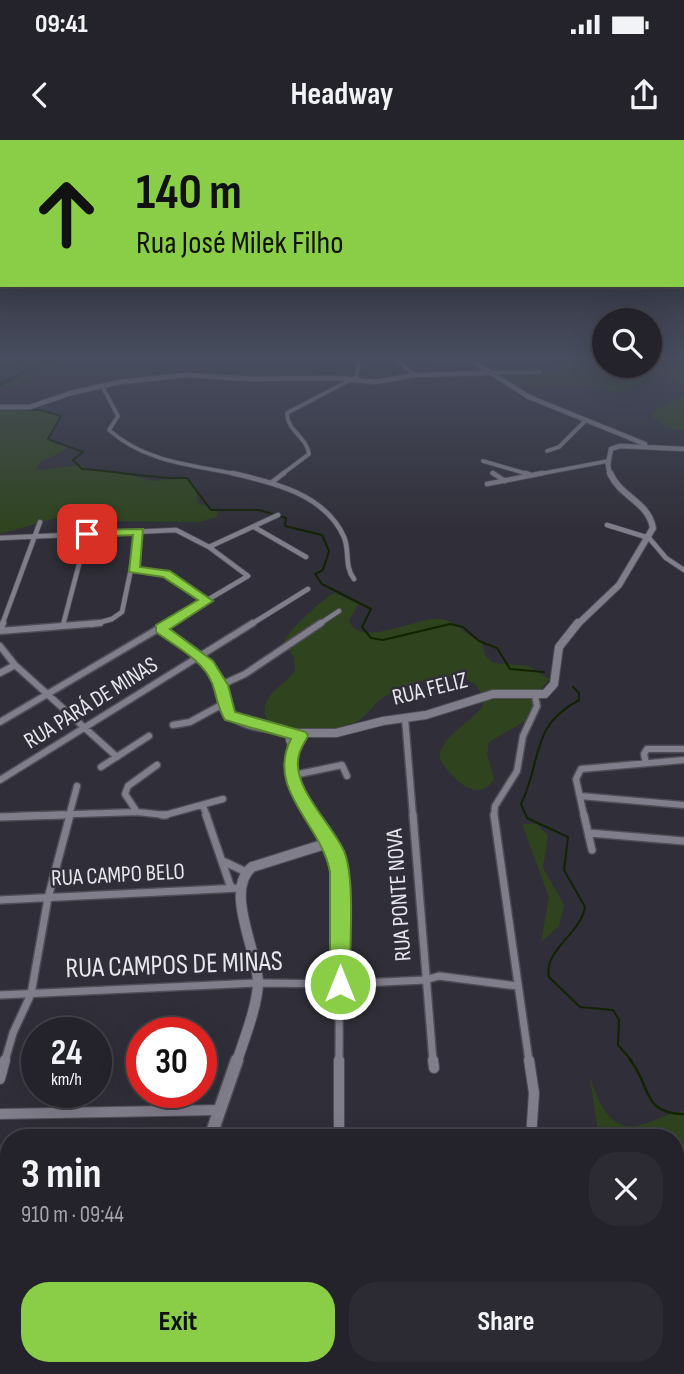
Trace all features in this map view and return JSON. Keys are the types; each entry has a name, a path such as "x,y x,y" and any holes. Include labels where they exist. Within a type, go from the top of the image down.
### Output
{"street":[{"path":"117,415 109,430 124,443 164,460 227,470 309,498 340,530 346,542 346,568 354,579"},
{"path":"271,483 309,454 307,443 288,424 286,415"},
{"path":"568,415 654,448"},
{"path":"547,451 559,447 584,421"},
{"path":"649,538 654,524 652,518 612,480 607,469 611,449 684,449"},
{"path":"482,461 536,476 608,461"},
{"path":"492,473 505,481"},
{"path":"487,484 525,475"},
{"path":"209,547 278,515"},
{"path":"40,522 0,631 107,623 116,619 122,612 133,570 139,531"},
{"path":"607,525 649,538 666,558 684,570"},
{"path":"254,527 306,557"},
{"path":"0,538 176,530 209,547 248,576 0,722"},
{"path":"63,625 87,534"},
{"name":"RUA FELIZ","path":"296,738 426,715 493,694 535,696 548,692 554,684 559,647 580,621 619,585 649,538"},
{"path":"133,570 166,573 207,601"},
{"name":"RUA PARÁ DE MINAS","path":"0,780 308,589"},
{"path":"220,685 245,674 339,611"},
{"path":"160,628 199,656 220,685 223,704 230,716 296,738 290,757 292,776 304,804 336,853 340,872 340,1129"},
{"path":"0,646 15,665 117,757"},
{"path":"0,673 15,665"},
{"path":"532,1129 534,1093 493,822 495,806 517,771 523,736 537,706 535,696"},
{"path":"173,725 190,722 223,704"},
{"name":"RUA PONTE NOVA","path":"405,718 434,1068"},
{"path":"100,767 149,736"},
{"path":"646,763 647,749 684,749"},
{"path":"592,850 576,776 581,769 684,760"},
{"path":"137,812 125,794 128,786 157,765"},
{"path":"292,776 342,765 347,776"},
{"path":"0,1079 13,1033 31,994 48,898 77,786"},
{"path":"580,796 684,805"},
{"path":"0,817 137,812 165,815 223,799"},
{"path":"203,806 235,888 258,983 245,1038 213,1129"},
{"path":"589,833 684,841"},
{"path":"235,888 252,867 322,845 327,840"},
{"path":"223,861 246,872"},
{"name":"RUA CAMPO BELO","path":"0,900 235,888"},
{"name":"RUA CAMPOS DE MINAS","path":"0,995 258,983 340,984 425,980 439,976 517,986"},
{"path":"0,1114 220,1110"}],"green space":[{"path":"0,415 62,416 48,437 56,445 69,445 62,452 40,462 37,470 82,465 84,469 123,473 153,481 188,478 196,489 198,503 218,511 217,517 200,522 88,521 60,517 0,534"},
{"path":"684,415 684,430 666,427 651,416"},
{"path":"335,593 358,604 349,621 355,629 377,632 430,619 446,620 482,642 485,655 493,663 528,666 549,679 538,693 525,721 489,742 487,754 494,779 487,787 480,790 465,786 450,774 440,759 440,752 449,738 483,705 480,690 471,681 442,677 409,685 380,700 356,722 335,728 298,731 286,729 267,720 265,712 269,698 295,670 294,657 284,643 286,638 306,615"},
{"path":"522,824 536,824 548,835 543,868 564,905 559,926 541,942 549,897"},
{"path":"589,1073 604,1109 618,1123 636,1126 684,1111 684,1129 598,1129"}],"waterway":[{"path":"56,415 61,416 48,439 83,452 73,460 82,469 187,478 211,510 259,510 286,518 285,526 322,535 329,551 323,570 315,574 322,584 371,609 362,627 371,638 383,640 450,624 463,627 479,641 497,648 510,669 544,672"},
{"path":"573,687 579,693 579,700 563,710 544,733 521,804 527,818 568,837 564,870 585,907 577,926 552,958 549,977 580,1007 613,1010 619,1020 618,1045 632,1061"},
{"path":"630,1060 654,1103 670,1113 684,1114"}],"route":[{"path":"87,534 139,531 133,570 166,573 207,601 160,628 208,664 220,685 223,704 230,716 239,721 300,736 289,761 292,776 312,819 336,853 340,872 340,984"}]}
